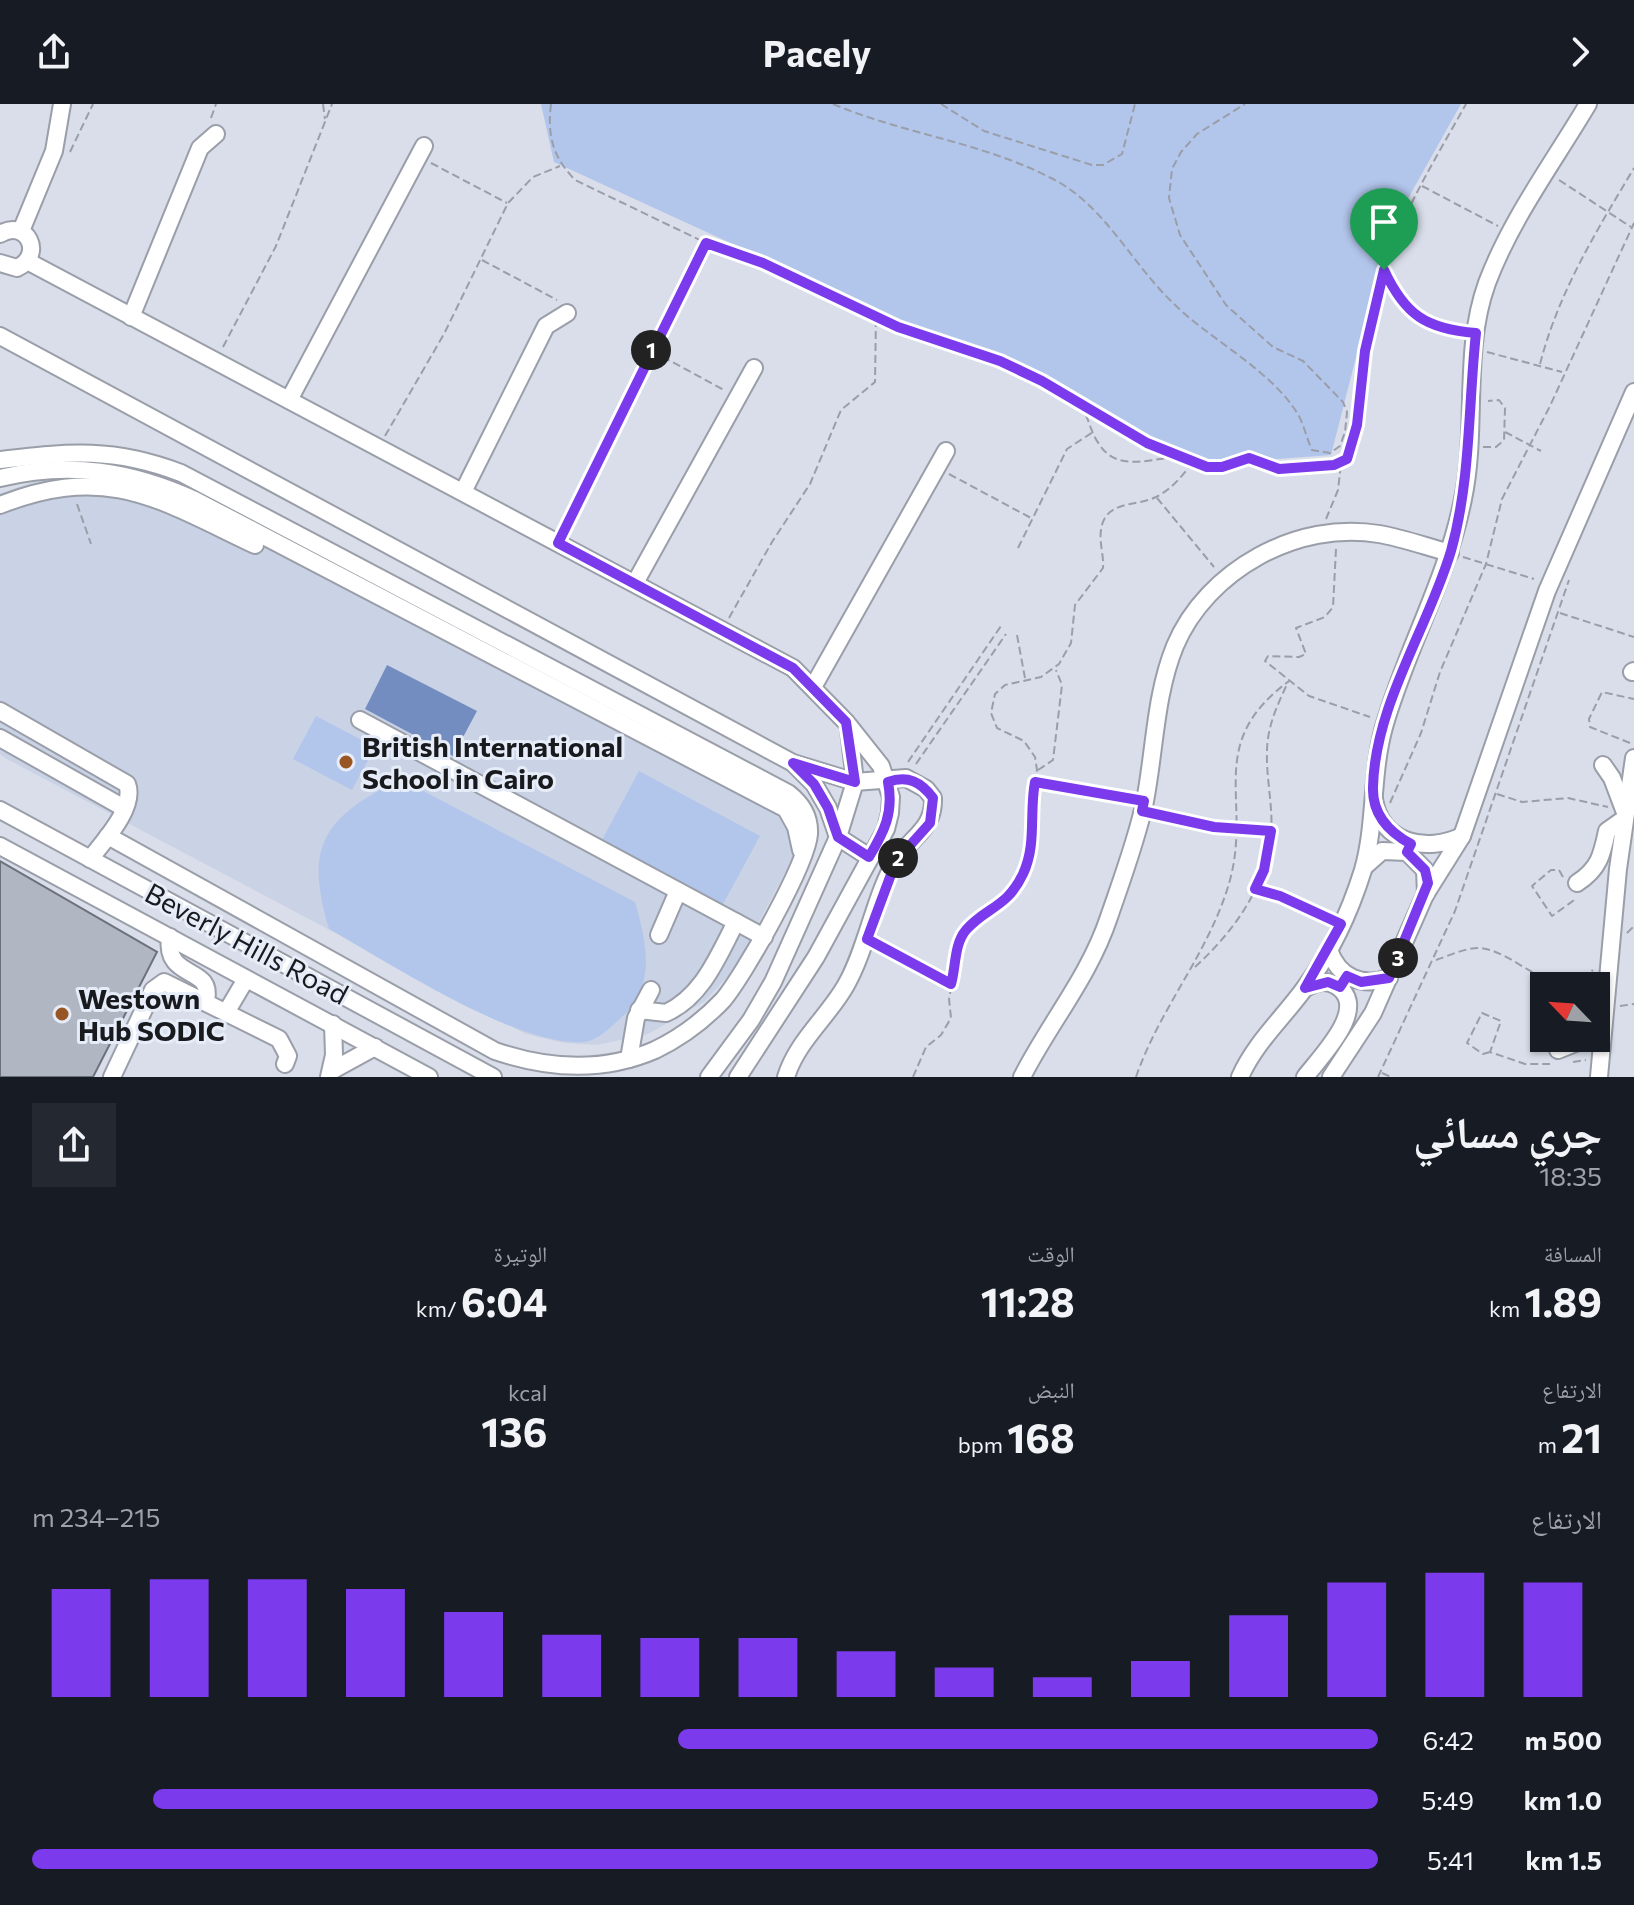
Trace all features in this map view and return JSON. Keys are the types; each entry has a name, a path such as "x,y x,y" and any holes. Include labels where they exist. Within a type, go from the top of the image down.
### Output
{"street":[{"path":"21,231 54,151 62,104"},
{"path":"1240,1077 1261,1040 1305,988 1329,950 1364,867 1375,760 1385,722 1450,553 1464,498 1470,448 1475,342 1486,286 1510,233 1588,104"},
{"path":"131,317 200,148 216,134"},
{"path":"289,400 421,151"},
{"path":"0,234 11,229 21,231 32,245 27,261"},
{"path":"0,282 5,265 27,261 793,668 897,780"},
{"path":"463,492 546,326 564,314"},
{"path":"0,336 793,763 855,782 897,780 926,789 933,798 933,811 922,833 896,861 846,985 793,1057 786,1077"},
{"path":"635,583 754,368"},
{"path":"1331,1077 1373,1013 1425,895 1462,836 1550,584 1634,392"},
{"path":"0,460 41,453 98,451 127,455 181,473 791,804 808,840 764,937 739,979 701,1020 667,1043 629,1059 603,1065 548,1066 495,1051 108,836"},
{"path":"813,687 946,451"},
{"path":"0,478 52,469 114,471 156,482 791,804"},
{"path":"52,469 63,487"},
{"path":"0,505 63,487 131,489 255,545"},
{"path":"1022,1077 1086,969 1108,920 1143,806 1163,683 1176,644 1197,609 1224,580 1259,555 1297,539 1329,534 1378,534 1450,553"},
{"path":"0,711 122,780 129,791 124,808 108,836 90,859"},
{"path":"360,720 764,937"},
{"path":"709,1077 751,1020 792,943 838,837 855,782 849,729"},
{"path":"0,738 124,808"},
{"path":"1605,972 1634,758"},
{"path":"793,763 814,784 828,808 838,837 869,857"},
{"path":"1603,765 1612,778 1624,815"},
{"path":"738,1077 816,957 886,829 897,780"},
{"path":"1372,790 1382,821 1409,848 1425,870 1425,895"},
{"name":"Beverly Hills Road","path":"0,810 493,1077"},
{"path":"1572,887 1592,873 1602,858 1607,831 1624,815"},
{"path":"1364,867 1382,851 1446,844 1462,836"},
{"name":"Beverly Hills Road","path":"0,846 429,1077"},
{"path":"659,935 678,891"},
{"path":"639,1010 666,1013 690,997 713,965 736,922"},
{"path":"170,937 170,958 174,965 204,980 208,991 206,1000"},
{"path":"792,943 816,957"},
{"path":"1305,1077 1347,1020 1350,1008 1329,950"},
{"path":"1305,988 1328,982 1389,978"},
{"path":"227,1011 246,979"},
{"path":"116,1076 156,986 171,983 279,1039 288,1056 285,1064"},
{"path":"629,1059 639,1010 651,990"},
{"path":"331,1074 333,1024"},
{"path":"457,1057 467,1036"},
{"path":"331,1074 375,1047"},
{"path":"1560,1059 1570,1052"},
{"path":"1598,1052 1599,1077"},
{"path":"395,1059 403,1077"}],"path":[{"path":"54,151 69,153 75,146 93,104"},
{"path":"323,104 325,119"},
{"path":"216,361 276,246 332,104"},
{"path":"551,104 548,126 552,148 575,180 706,243 763,263 898,327 1000,361 1136,437 1193,462 1222,467 1254,459 1279,469 1341,463"},
{"path":"833,104 860,115 987,150 1055,180 1085,201 1171,302 1277,391 1298,415 1312,450 1330,453 1340,446 1345,432 1347,412 1343,402 1303,361 1273,347 1226,305 1180,235 1169,198 1172,169 1181,152 1197,134 1245,104"},
{"path":"941,104 984,131 1092,165 1103,165 1122,154 1135,104"},
{"path":"1385,722 1309,696 1267,663 1266,658 1304,656 1307,652 1297,626 1329,612 1334,600 1329,534 1341,463 1351,453 1365,351 1384,270 1404,218 1466,104"},
{"path":"421,151 508,203"},
{"path":"378,447 444,334 508,203 533,177 562,166"},
{"path":"1540,364 1560,299 1634,168"},
{"path":"1548,173 1632,227"},
{"path":"1421,186 1510,233"},
{"path":"1382,821 1486,564 1502,499 1634,223"},
{"path":"558,543 706,243"},
{"path":"481,259 554,297 564,314"},
{"path":"1384,270 1397,297 1418,318 1475,342 1563,372"},
{"path":"723,630 772,542 810,484 841,410 875,382 876,315"},
{"path":"651,351 738,398"},
{"path":"1470,448 1496,447 1504,440 1505,408 1499,400 1471,401"},
{"path":"1080,403 1098,444 1118,460 1129,463 1182,457"},
{"path":"1504,431 1541,451"},
{"path":"1018,548 1067,449 1093,432"},
{"path":"913,1077 926,1047 941,1035 951,1018 951,984 957,948 966,930 1012,894 1031,852 1030,804 1037,770 1030,745 1003,733 991,713 999,689 1041,677 1054,669 1071,643 1075,605 1103,568 1100,532 1103,520 1115,507 1156,497 1178,482 1193,462"},
{"path":"936,468 1032,519"},
{"path":"63,487 91,544"},
{"path":"1156,497 1224,580"},
{"path":"1450,553 1550,584"},
{"path":"1378,1077 1435,960 1472,864 1571,574"},
{"path":"1558,612 1634,637"},
{"path":"897,780 1001,626"},
{"path":"897,780 1006,634"},
{"path":"1017,635 1026,679"},
{"path":"1037,770 1053,760 1062,685 1054,669"},
{"path":"1136,1077 1146,1047 1192,971 1222,905 1231,876 1236,829 1234,784 1241,738 1252,715 1269,696 1289,681"},
{"path":"1192,971 1232,929 1264,870 1271,831 1266,750 1275,710 1289,681"},
{"path":"1634,699 1602,692 1589,719 1590,727 1596,731 1634,745"},
{"path":"1035,782 1236,829 1271,831"},
{"path":"1497,794 1522,802 1568,798 1624,815"},
{"path":"1555,869 1572,887 1572,904 1552,916 1532,886 1555,869"},
{"path":"1255,889 1280,896 1341,924"},
{"path":"1626,936 1634,926"},
{"path":"867,939 951,984"},
{"path":"1435,960 1478,948 1565,983 1586,976 1609,955"},
{"path":"1490,1052 1501,1021 1482,1013 1467,1043 1483,1054 1490,1052 1525,1064 1560,1059 1599,1059"},
{"path":"1381,1072 1391,1077"}],"shaded area":[{"path":"541,104 1461,104 1387,236 1331,455 1212,464 554,162"},
{"name":"British International School in Cairo","path":"83,476 170,494 784,818 796,852 733,971 704,1002 648,1034 597,1045 564,1043 526,1034 5,758 0,754 0,493 34,482"},
{"path":"387,665 477,711 453,756 365,709"},
{"path":"316,716 375,747 352,790 293,759"},
{"path":"639,771 760,836 723,904 602,840"},
{"path":"391,784 410,784 635,902 643,932 645,976 634,1004 623,1016 600,1036 584,1042 557,1040 525,1032 454,1000 329,929 319,879 324,842 348,811"}],"building":[{"name":"Westown Hub SODIC","path":"0,861 157,952 93,1077 0,1077"}],"place":[{"name":"British International School in Cairo","path":"346,762"},
{"name":"Westown Hub SODIC","path":"62,1014"}],"route":[{"path":"706,243 763,263 898,327 963,346 1000,361 1042,381 1147,443 1207,467 1236,464 1249,458 1279,469 1334,465 1347,459 1357,425 1365,351 1384,270 1397,297 1418,318 1446,331 1476,333 1464,498 1450,553 1385,722 1375,760 1372,790 1382,821 1395,835 1411,844 1407,852 1418,859 1428,883 1389,978 1375,983 1361,982 1347,976 1340,987 1328,982 1316,982 1305,988 1341,924 1280,896 1255,889 1264,870 1271,831 1214,827 1142,811 1144,801 1035,782 1030,804 1033,829 1031,852 1023,874 1012,894 974,923 960,938 951,984 867,939 896,861 930,823 933,798 926,789 906,778 888,782 891,797 886,829 869,857 838,837 828,808 814,784 793,763 855,782 846,722 813,687 793,668 558,543 706,243"}]}
